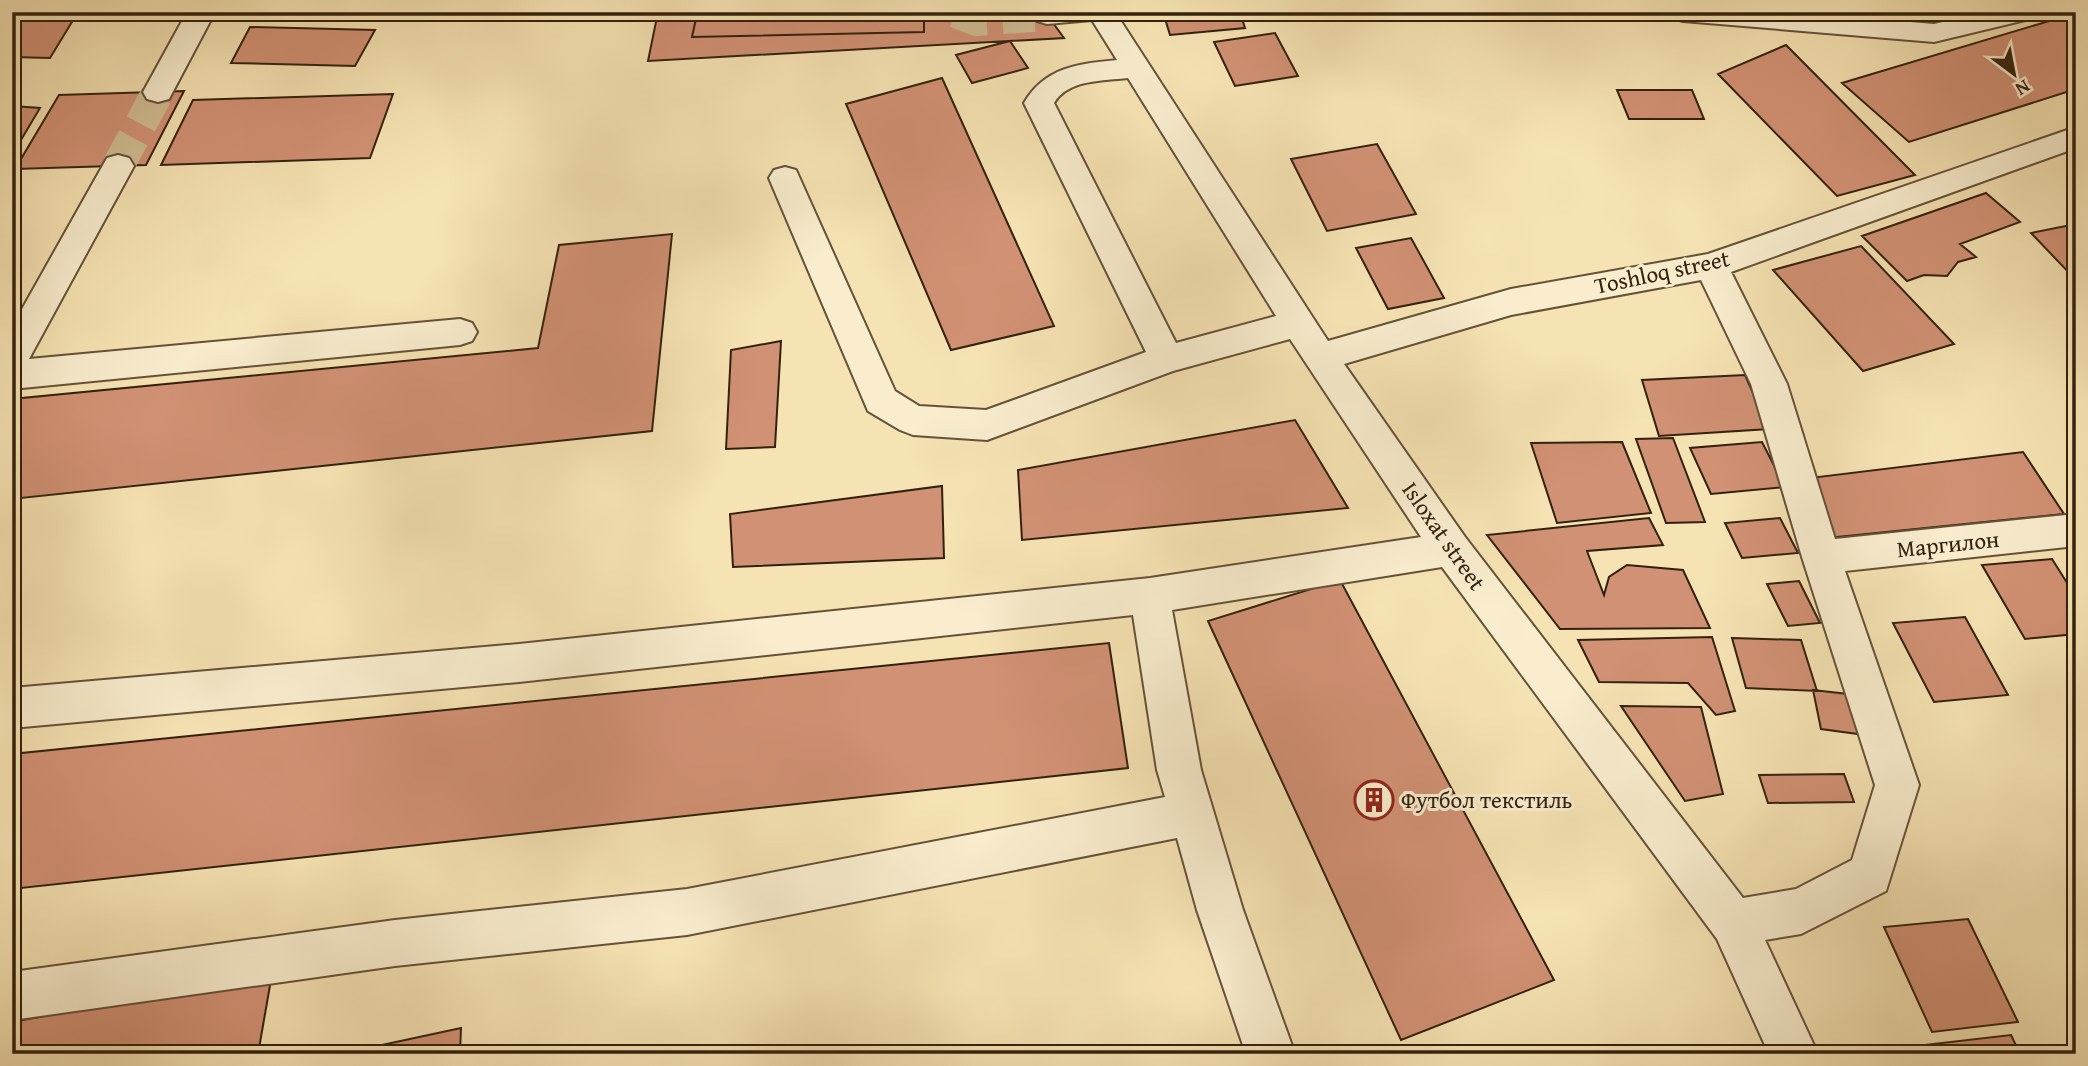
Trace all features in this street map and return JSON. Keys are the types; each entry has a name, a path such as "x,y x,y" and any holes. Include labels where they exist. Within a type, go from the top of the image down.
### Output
{"street":[{"path":"158,92 201,12"},
{"path":"1047,15 1087,12"},
{"name":"Isloxat street","path":"1101,12 1320,357 1451,549 1733,923 1794,1054"},
{"path":"1683,12 1934,33 2024,12"},
{"path":"1138,67 1061,79 1043,92 1039,103 1167,359"},
{"name":"Toshloq street","path":"1320,357 1511,302 1711,266 2076,137"},
{"path":"12,359 118,166"},
{"path":"785,178 881,401 913,421 987,425 1167,359 1299,323"},
{"path":"1711,266 1769,384 1821,557 1897,785 1870,875 1801,911 1733,923"},
{"path":"12,375 460,332"},
{"name":"Маргилон","path":"1821,557 2076,530"},
{"path":"12,708 519,663 1150,596 1451,549"},
{"path":"1150,596 1180,770 1220,910 1271,1054"},
{"path":"12,996 395,943 687,912 1192,813"}],"building":[{"path":"12,12 78,12 50,58 12,57"},
{"path":"658,12 1045,12 1064,38 648,61"},
{"path":"924,12 924,32 692,37 697,14"},
{"path":"1163,12 1240,12 1245,28 1170,35"},
{"path":"2076,13 2076,89 1909,142 1842,83"},
{"path":"250,27 375,30 355,66 231,63"},
{"path":"1275,33 1298,76 1235,86 1214,42"},
{"path":"1010,41 1028,68 972,83 956,55"},
{"path":"1786,45 1915,175 1837,196 1718,74"},
{"path":"942,78 1054,326 951,350 846,104"},
{"path":"1617,90 1692,90 1704,119 1629,119"},
{"path":"184,91 146,165 15,169 59,95"},
{"path":"393,94 370,158 161,165 193,100"},
{"path":"12,106 40,108 12,155"},
{"path":"1377,144 1416,214 1327,231 1291,159"},
{"path":"1986,193 2020,222 1960,244 1976,257 1958,262 1947,276 1924,275 1907,281 1862,236"},
{"path":"2076,224 2076,280 2031,233"},
{"path":"672,234 652,431 12,499 12,399 538,348 559,245"},
{"path":"1411,238 1444,298 1388,309 1356,248"},
{"path":"1861,246 1954,344 1863,371 1773,270"},
{"path":"781,341 775,447 726,449 731,350"},
{"path":"1745,375 1769,429 1659,436 1642,380"},
{"path":"1295,420 1348,508 1022,540 1018,470"},
{"path":"1673,438 1705,522 1666,523 1636,439"},
{"path":"1622,442 1651,513 1557,523 1531,443"},
{"path":"1762,442 1785,487 1711,494 1690,448"},
{"path":"2023,452 2064,514 1827,538 1810,478"},
{"path":"942,486 944,558 733,567 730,514"},
{"path":"1649,518 1663,545 1587,551 1604,595 1609,577 1627,565 1683,570 1710,628 1560,629 1487,535"},
{"path":"1780,518 1798,553 1742,558 1725,523"},
{"path":"2052,559 2076,597 2076,634 2025,639 1982,565"},
{"name":"Футбол текстиль","path":"1340,580 1554,980 1401,1040 1208,621"},
{"path":"1799,581 1820,623 1788,626 1767,584"},
{"path":"1965,617 2008,695 1934,702 1893,623"},
{"path":"1712,637 1735,711 1716,715 1688,683 1599,682 1578,640"},
{"path":"1732,638 1801,640 1817,691 1746,688"},
{"path":"1109,643 1128,768 12,889 12,754"},
{"path":"1813,690 1848,694 1858,734 1821,729"},
{"path":"1621,706 1701,707 1723,794 1685,801"},
{"path":"1844,774 1854,802 1768,803 1759,775"},
{"path":"1968,919 2018,1022 1932,1032 1884,927"},
{"path":"272,974 258,1054 12,1054 12,1022"},
{"path":"461,1028 460,1054 340,1054"},
{"path":"2011,1035 2020,1054 1928,1054 1924,1045"}],"tunnel":[{"path":"956,12 976,20 1047,15"},
{"path":"118,166 158,92"}],"place":[{"name":"Футбол текстиль","path":"1374,800"}]}
